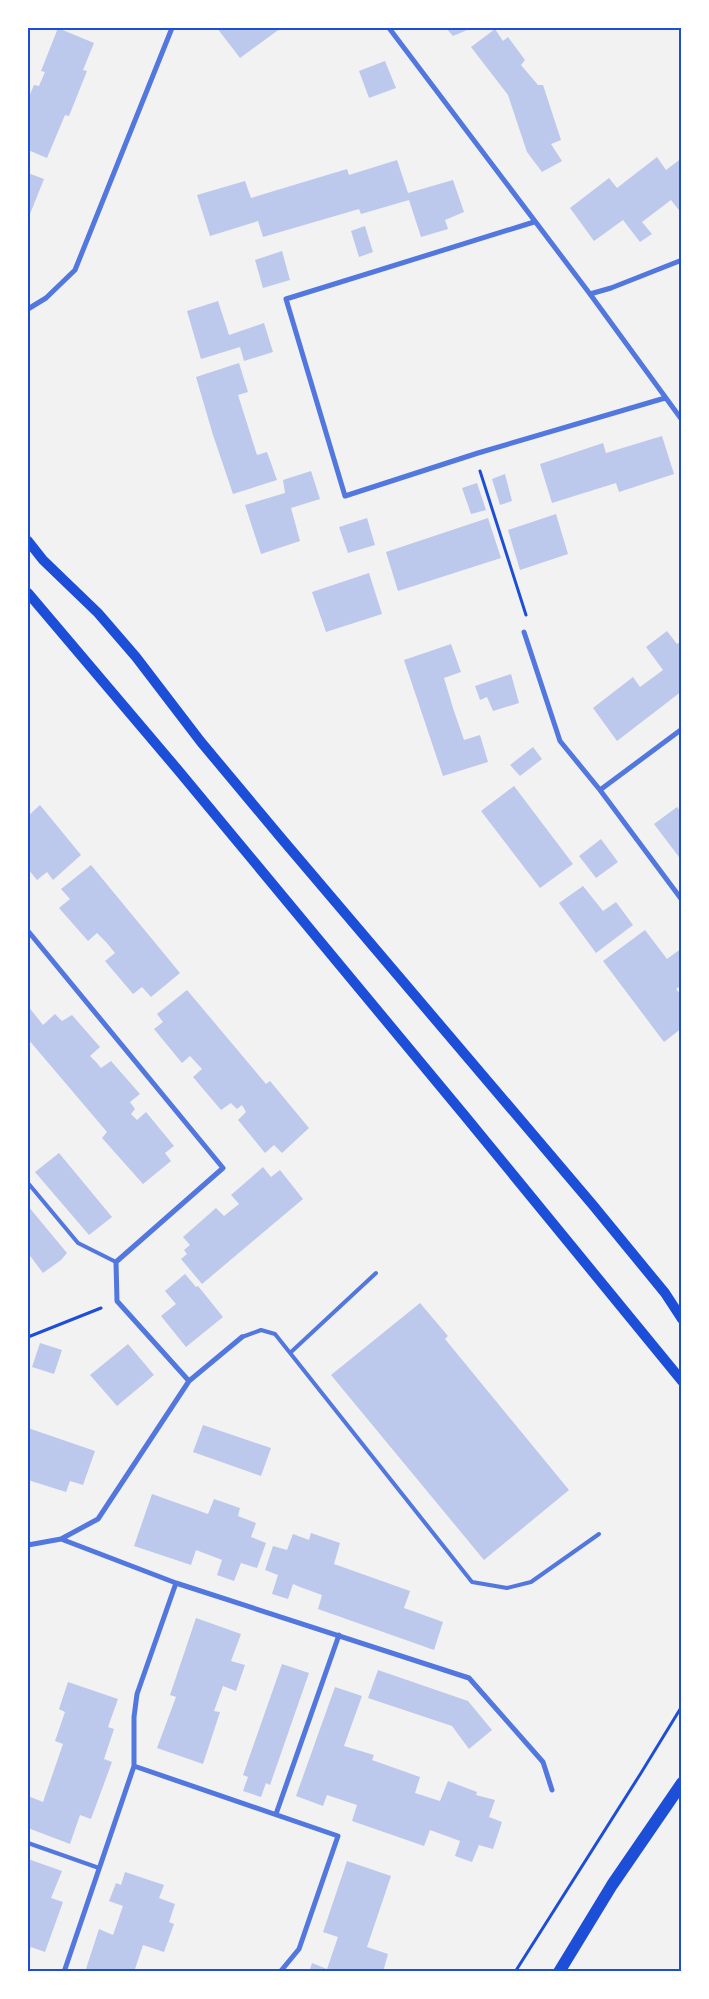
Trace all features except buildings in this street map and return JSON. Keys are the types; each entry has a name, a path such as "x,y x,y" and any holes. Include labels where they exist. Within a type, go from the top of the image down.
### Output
{"main road":[{"path":"28,541 43,560 98,613 136,657 201,742 585,1196 665,1293 682,1319"},
{"path":"28,593 466,1116 682,1381"},
{"path":"665,1293 682,1306"},
{"path":"559,1972 612,1885 682,1783"}],"street":[{"path":"28,310 46,298 75,270 172,28"},
{"path":"388,28 590,294 682,420"},
{"path":"534,222 286,299 345,496 478,453 665,398"},
{"path":"590,294 611,288 682,260"},
{"path":"524,632 560,741 600,790 682,900"},
{"path":"600,790 682,729"},
{"path":"28,931 223,1168 116,1262 117,1301 189,1381"},
{"path":"28,1545 61,1539 98,1519 189,1381 242,1337"},
{"path":"61,1539 176,1583 469,1678 543,1762 552,1790"},
{"path":"64,1972 134,1766 134,1717 137,1694 176,1583"},
{"path":"276,1814 339,1635"},
{"path":"134,1766 338,1836 299,1949 280,1972"}],"lane":[{"path":"28,1183 78,1243 116,1262"},
{"path":"290,1353 376,1273"},
{"path":"242,1337 262,1330 275,1334 472,1582 507,1588 531,1582 599,1534"},
{"path":"28,1843 99,1868"}],"path":[{"path":"478,453 480,477 526,612 524,632"},
{"path":"28,1337 117,1301"},
{"path":"515,1972 682,1706"}]}
